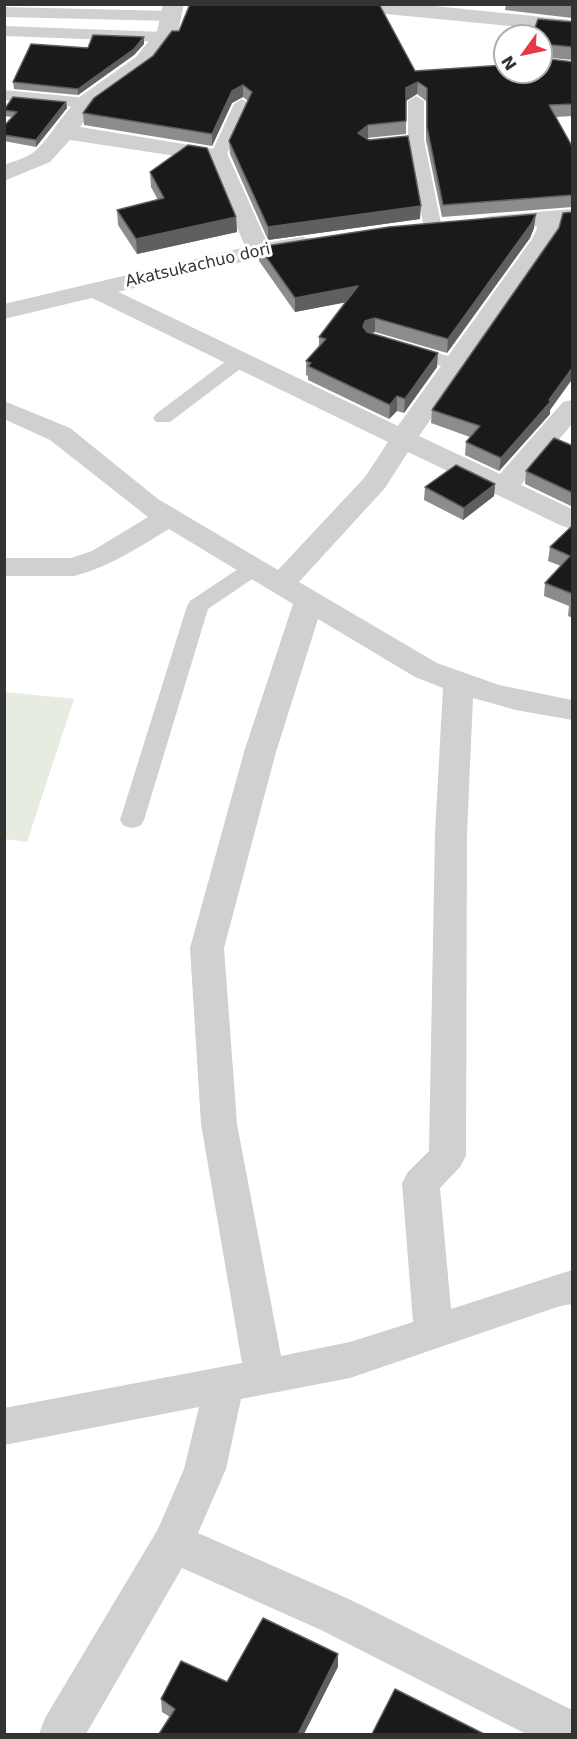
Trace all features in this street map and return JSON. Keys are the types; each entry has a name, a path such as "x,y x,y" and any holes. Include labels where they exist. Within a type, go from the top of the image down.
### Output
{"street":[{"path":"345,4 573,26"},
{"path":"4,174 42,157 86,104 144,62 167,32 173,10"},
{"path":"65,132 218,156 259,251"},
{"path":"441,228 573,216"},
{"path":"265,1377 219,1124 207,948 260,752 295,592 544,240 549,229 546,218"},
{"name":"Akatsukachuo dori","path":"4,312 259,251 330,239"},
{"path":"95,290 573,520"},
{"path":"504,487 573,408"},
{"path":"4,409 60,434 148,505 426,670 458,684 518,702 573,710"},
{"path":"4,567 74,567 102,557 169,517"},
{"path":"433,1331 421,1183 447,1156 451,833 458,684"},
{"path":"4,1427 350,1360 560,1289 573,1287"},
{"path":"61,1734 173,1543 205,1469 224,1385"},
{"path":"173,1543 336,1615 572,1734"}],"lane":[{"path":"4,12 173,10"},
{"path":"4,31 164,37"},
{"path":"4,95 86,104"},
{"path":"416,101 417,140 441,228"},
{"path":"218,156 242,104"},
{"path":"368,145 417,140"},
{"path":"384,343 455,364"},
{"path":"163,418 240,359"},
{"path":"132,820 198,606 254,568"}],"shaded area":[{"path":"5,692 74,699 27,842 5,839"}],"building":[{"path":"190,4 379,4 415,71 493,66 493,84 553,84 553,60 573,62 573,104 549,105 573,148 573,195 443,205 427,127 427,88 418,82 406,88 406,121 368,125 358,133 369,140 408,136 421,206 268,227 229,141 252,92 243,85 232,91 212,134 83,113 94,98 153,56 172,31 179,31"},
{"path":"538,19 573,22 573,47 553,45 553,24 536,24"},
{"path":"93,35 144,37 134,49 78,89 13,82 31,44 88,48"},
{"path":"13,97 66,102 36,140 4,135 4,126 17,112 4,110"},
{"path":"188,145 207,148 236,217 136,239 117,210 164,198 150,172"},
{"path":"573,212 573,367 549,400 551,401 501,458 466,442 480,426 432,410 559,228 563,213"},
{"path":"536,214 448,339 375,318 365,321 363,327 367,332 438,353 405,399 397,396 390,405 308,366 311,363 306,361 326,339 319,337 358,286 295,298 259,247 389,227"},
{"path":"554,438 573,446 573,493 526,471"},
{"path":"456,465 495,484 464,508 425,487"},
{"path":"573,525 573,594 545,583 570,556 550,547"},
{"path":"263,1618 338,1654 298,1734 159,1734 175,1709 161,1699 181,1661 227,1682"},
{"path":"395,1689 484,1734 372,1734"}]}
